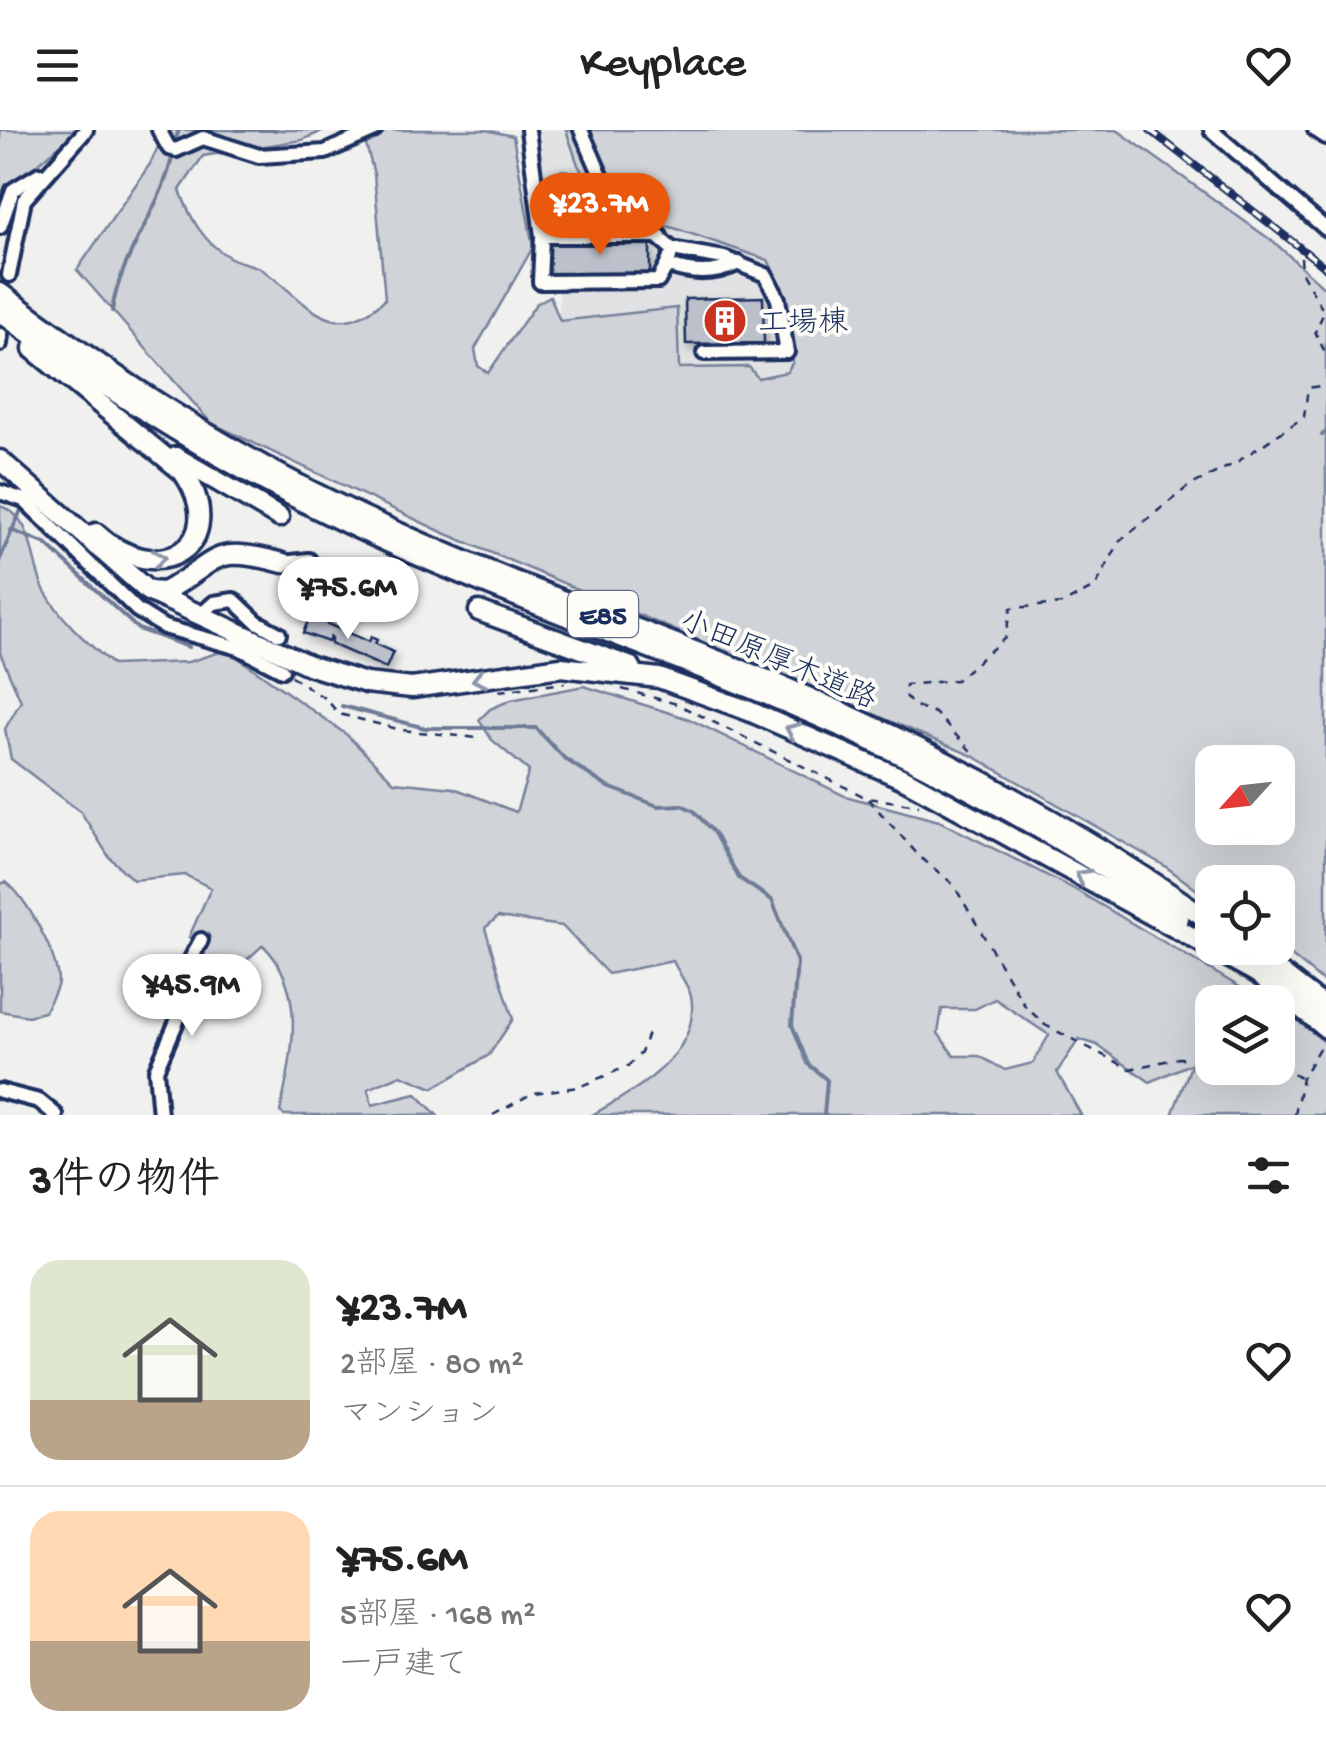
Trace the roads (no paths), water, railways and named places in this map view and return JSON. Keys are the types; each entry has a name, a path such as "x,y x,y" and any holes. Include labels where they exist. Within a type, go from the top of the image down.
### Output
{"highway":[{"path":"3,286 9,309"},
{"name":"小田原厚木道路","path":"9,309 288,479 468,559 799,694 954,765 1118,858 1195,910"},
{"name":"小田原厚木道路","path":"9,309 141,410 282,491 426,559 904,757 1070,847 1195,930"},
{"path":"0,333 188,465 279,517"},
{"path":"0,445 115,548 138,560 171,557 195,534 200,510 197,497 182,472 100,406"},
{"path":"0,460 148,591 311,666 366,683 434,687 561,667 659,678"},
{"path":"148,591 164,592 198,566 228,554 284,563"},
{"path":"479,611 749,711 906,780 1259,974"},
{"path":"1246,965 1326,1030"},
{"path":"1270,965 1326,1008"}],"street":[{"path":"3,286 24,200 86,130"},
{"path":"159,130 165,143 176,150 203,138 259,156 325,152 375,130"},
{"path":"580,130 610,196 672,249 739,263 758,270 772,282 787,352 704,353"},
{"path":"1210,130 1326,229"},
{"path":"1314,130 1326,137"},
{"path":"523,131 542,236 540,282 658,282 672,249"},
{"path":"0,226 13,190 50,168"},
{"path":"542,236 660,236"},
{"path":"667,264 708,273 739,263"},
{"path":"0,492 24,500 137,610 164,628 190,627 288,669"},
{"path":"284,563 308,560"},
{"path":"205,611 214,603 234,600 257,622 279,634"},
{"path":"160,1115 156,1070 180,1014 190,961 202,940"},
{"path":"0,1091 39,1101 56,1115"}],"waterway":[{"path":"174,144 179,130"},
{"path":"236,130 275,130"},
{"path":"112,311 123,270 160,193 173,153"},
{"path":"1322,435 1326,432"},
{"path":"0,559 21,510"},
{"path":"11,530 46,544 138,629 189,647"},
{"path":"342,706 425,728 536,728 564,758 606,786 658,806 682,805 694,811 714,833 739,878 772,900 797,962 792,1025 808,1064 827,1080 824,1115"}],"railway":[{"path":"1150,130 1326,268"}],"place":[{"name":"工場棟","path":"725,321"}]}
